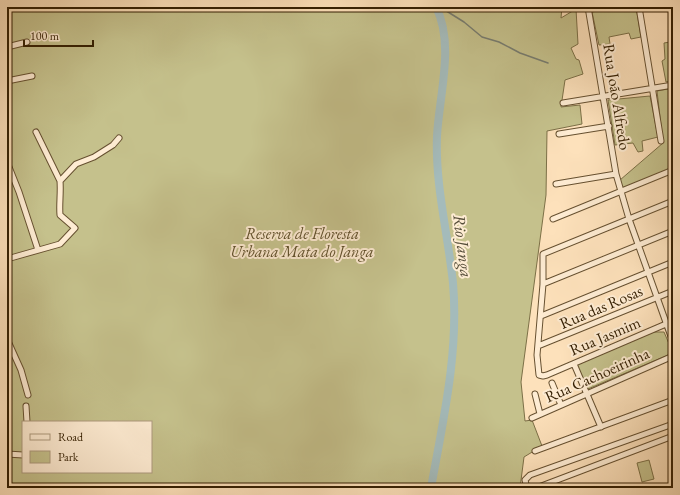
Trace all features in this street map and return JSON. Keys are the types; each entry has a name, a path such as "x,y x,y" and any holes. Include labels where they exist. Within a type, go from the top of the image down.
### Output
{"street":[{"name":"Rua João Alfredo","path":"588,7 616,174 638,246 665,324 673,340"},
{"path":"639,7 660,141"},
{"path":"7,47 27,42"},
{"path":"7,81 32,76"},
{"path":"563,103 673,85"},
{"path":"558,134 609,126"},
{"path":"7,259 60,244 75,228 60,215 62,199 60,181 36,132"},
{"path":"60,181 76,164 94,157 113,145 118,138"},
{"path":"7,162 19,192 38,250"},
{"path":"553,219 673,170"},
{"path":"556,184 616,174"},
{"path":"538,346 543,284 543,254 673,201"},
{"path":"543,284 673,231"},
{"path":"541,316 673,262"},
{"name":"Rua das Rosas","path":"538,346 673,291"},
{"name":"Rua Jasmim","path":"538,346 538,372 541,376 548,375 673,321"},
{"path":"7,339 21,370 28,395"},
{"name":"Rua Cachoeirinha","path":"532,418 673,356"},
{"path":"574,364 602,427"},
{"path":"552,382 561,404"},
{"path":"535,394 540,414"},
{"path":"535,451 673,400"},
{"path":"26,406 27,421"},
{"path":"527,488 525,480 530,475 627,442 673,424"},
{"path":"536,488 673,436"},
{"path":"627,442 630,452"},
{"path":"7,454 22,455"}],"green space":[{"name":"Reserva de Floresta Urbana Mata do Janga","path":"7,7 562,7 561,18 576,9 578,44 571,48 576,59 579,60 583,74 565,80 561,107 580,105 582,124 547,131 546,195 521,382 525,421 532,420 542,446 524,457 520,488 7,488"},
{"path":"621,7 636,7 641,37 631,39 629,33 609,37 610,44 599,45 592,12"},
{"path":"670,42 670,48 673,48 673,80 666,82 662,61 665,59 664,43"},
{"path":"673,88 673,168 622,189 620,180 663,143 657,91"},
{"path":"650,96 658,137 642,141 643,151 638,152 633,143 615,145 608,100"},
{"path":"653,332 664,332 673,353 588,389 576,365"},
{"path":"649,460 654,479 642,482 637,463"}],"waterway":[{"name":"Rio Janga","path":"431,488 449,386 454,335 453,283 438,173 437,136 445,54 442,22 436,7"},
{"path":"440,7 464,22 482,37 499,42 520,53 548,63"}]}
